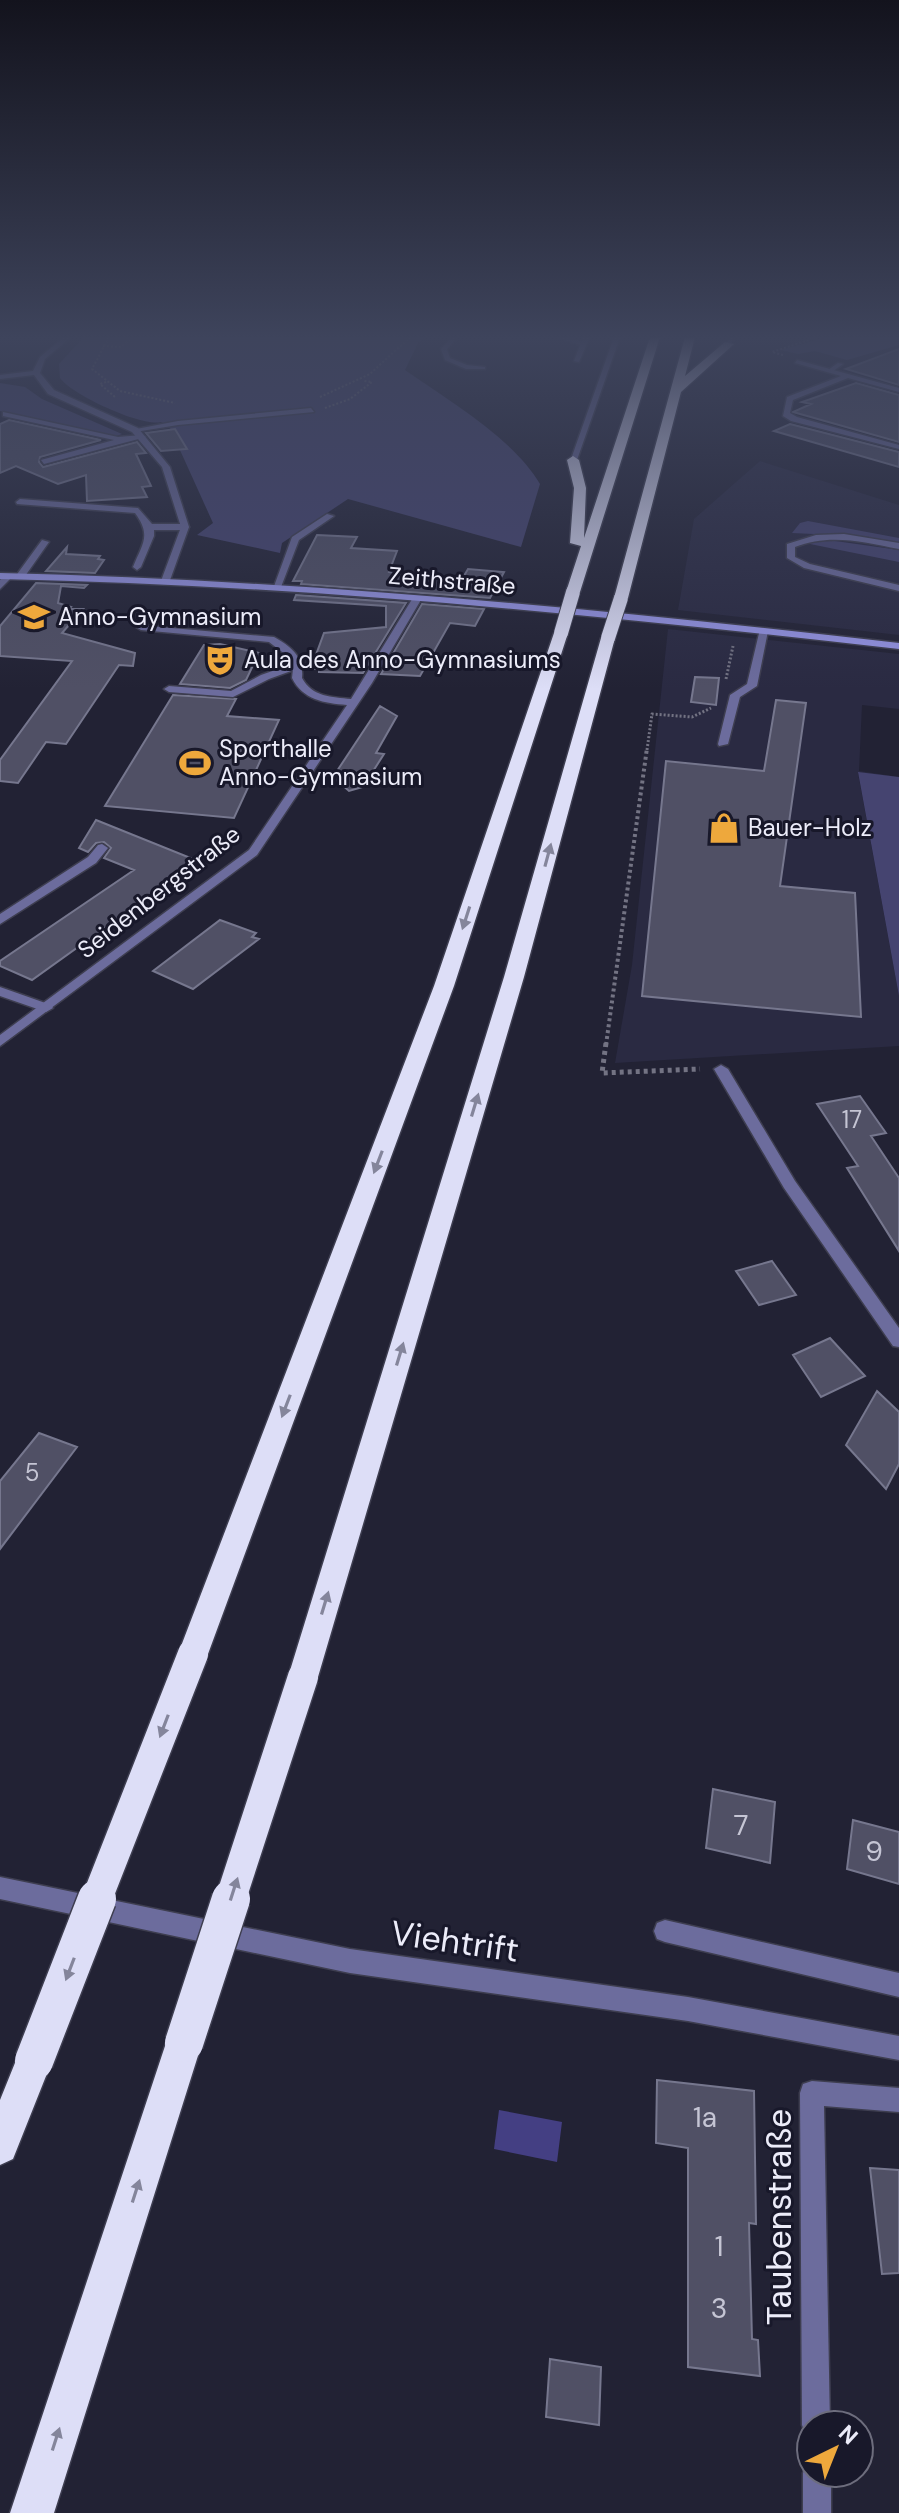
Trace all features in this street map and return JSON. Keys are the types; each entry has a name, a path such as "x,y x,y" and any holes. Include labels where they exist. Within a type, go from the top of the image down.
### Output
{"highway":[{"path":"0,2146 193,1654 444,986 617,454"},
{"path":"32,2513 303,1677 514,977 659,454"},
{"path":"573,460 580,488 580,522 576,536 579,569"}],"street":[{"path":"44,462 71,454"},
{"path":"156,454 166,467 185,527 166,581"},
{"path":"573,460 575,454"},
{"path":"20,502 138,511 150,527 150,536 137,567"},
{"path":"276,587 295,539 330,516"},
{"path":"150,527 185,527"},
{"path":"899,546 829,537 803,540 790,546 791,558 807,566 899,588"},
{"path":"20,577 45,542"},
{"path":"0,586 4,576"},
{"name":"Zeithstraße","path":"4,576 166,581 417,598 899,646"},
{"name":"Seidenbergstraße","path":"0,1042 253,852 354,702 417,598"},
{"path":"141,627 271,639 288,650 298,665 296,677 304,689 319,698 354,702"},
{"path":"723,744 735,695 752,686 763,631"},
{"path":"169,689 233,694 298,665"},
{"path":"0,920 92,860 102,848"},
{"path":"0,991 46,1008"},
{"path":"721,1069 789,1184 899,1341"},
{"name":"Viehtrift","path":"2,1889 350,1961 688,2009 899,2048"},
{"path":"665,1931 899,1985"},
{"name":"Taubenstraße","path":"816,2409 812,2093 899,2100"},
{"path":"817,2489 817,2513"}],"path":[{"path":"722,692 737,628"},
{"path":"719,704 692,717 652,714 602,1073 721,1069"}],"shaded area":[{"path":"182,454 517,454 540,484 521,547 348,499 282,543 280,553 197,535 213,523"},
{"path":"760,461 899,505 899,635 678,610 694,519"},
{"path":"808,521 899,538 899,543 792,533 800,523"},
{"path":"821,539 899,550 899,562 810,544"},
{"path":"668,629 899,654 899,709 862,705 859,771 899,777 858,773 899,996 899,1046 615,1063 632,965"},
{"path":"858,772 899,777 899,996"},
{"path":"499,2110 562,2122 557,2162 494,2149"}],"building":[{"path":"0,454 50,454 40,457 43,467 91,454 136,454 151,486 142,487 147,497 87,501 86,475 58,484 16,466 0,473"},
{"path":"855,454 899,454 899,467"},
{"path":"317,535 357,537 351,548 397,551 389,572 419,578 461,581 468,569 504,572 490,598 293,581"},
{"path":"67,547 66,554 100,556 98,559 104,560 95,573 46,571"},
{"path":"36,583 87,585 84,588 61,586 58,603 71,607 69,609 83,609 62,633 135,653 133,666 119,665 66,744 46,742 18,783 0,781 0,760 72,661 0,656 0,626"},
{"path":"296,595 406,603 363,673 319,672 319,669 313,669 313,663 324,633 386,627 386,606 294,600"},
{"path":"422,604 484,609 475,626 450,623 420,676 381,674"},
{"name":"Aula des Anno-Gymnasiums","path":"220,644 259,653 246,680 230,688 180,684 204,645"},
{"path":"695,677 719,678 716,705 691,702"},
{"name":"Sporthalle Anno-Gymnasium","path":"173,695 236,699 227,716 279,720 234,818 105,806"},
{"name":"Bauer-Holz","path":"776,700 806,703 780,886 855,893 861,1017 642,996 666,761 764,771"},
{"path":"380,706 397,716 376,753 384,754 363,787 349,791 333,777"},
{"path":"96,820 198,861 32,980 0,966 0,961 134,870 104,858 111,848 104,842 96,843 88,852 79,848"},
{"path":"220,920 256,933 252,937 259,939 193,989 153,971"},
{"path":"860,1096 886,1133 871,1136 899,1178 899,1251 847,1168 858,1166 817,1104"},
{"path":"772,1261 796,1295 759,1305 736,1271"},
{"path":"830,1338 865,1376 821,1397 793,1355"},
{"path":"877,1391 899,1412 899,1464 886,1489 846,1445"},
{"path":"39,1433 77,1447 0,1549 0,1481"},
{"path":"713,1789 775,1802 770,1863 706,1848"},
{"path":"853,1820 899,1832 899,1884 847,1869"},
{"path":"657,2080 754,2091 756,2224 749,2223 752,2339 758,2340 760,2376 688,2367 688,2148 656,2143"},
{"path":"870,2168 899,2170 899,2273 882,2274"},
{"path":"550,2359 601,2367 599,2425 546,2417"}],"place":[{"name":"Anno-Gymnasium","path":"34,617"},
{"name":"Aula des Anno-Gymnasiums","path":"220,660"},
{"name":"Sporthalle Anno-Gymnasium","path":"195,763"},
{"name":"Bauer-Holz","path":"724,828"}]}
